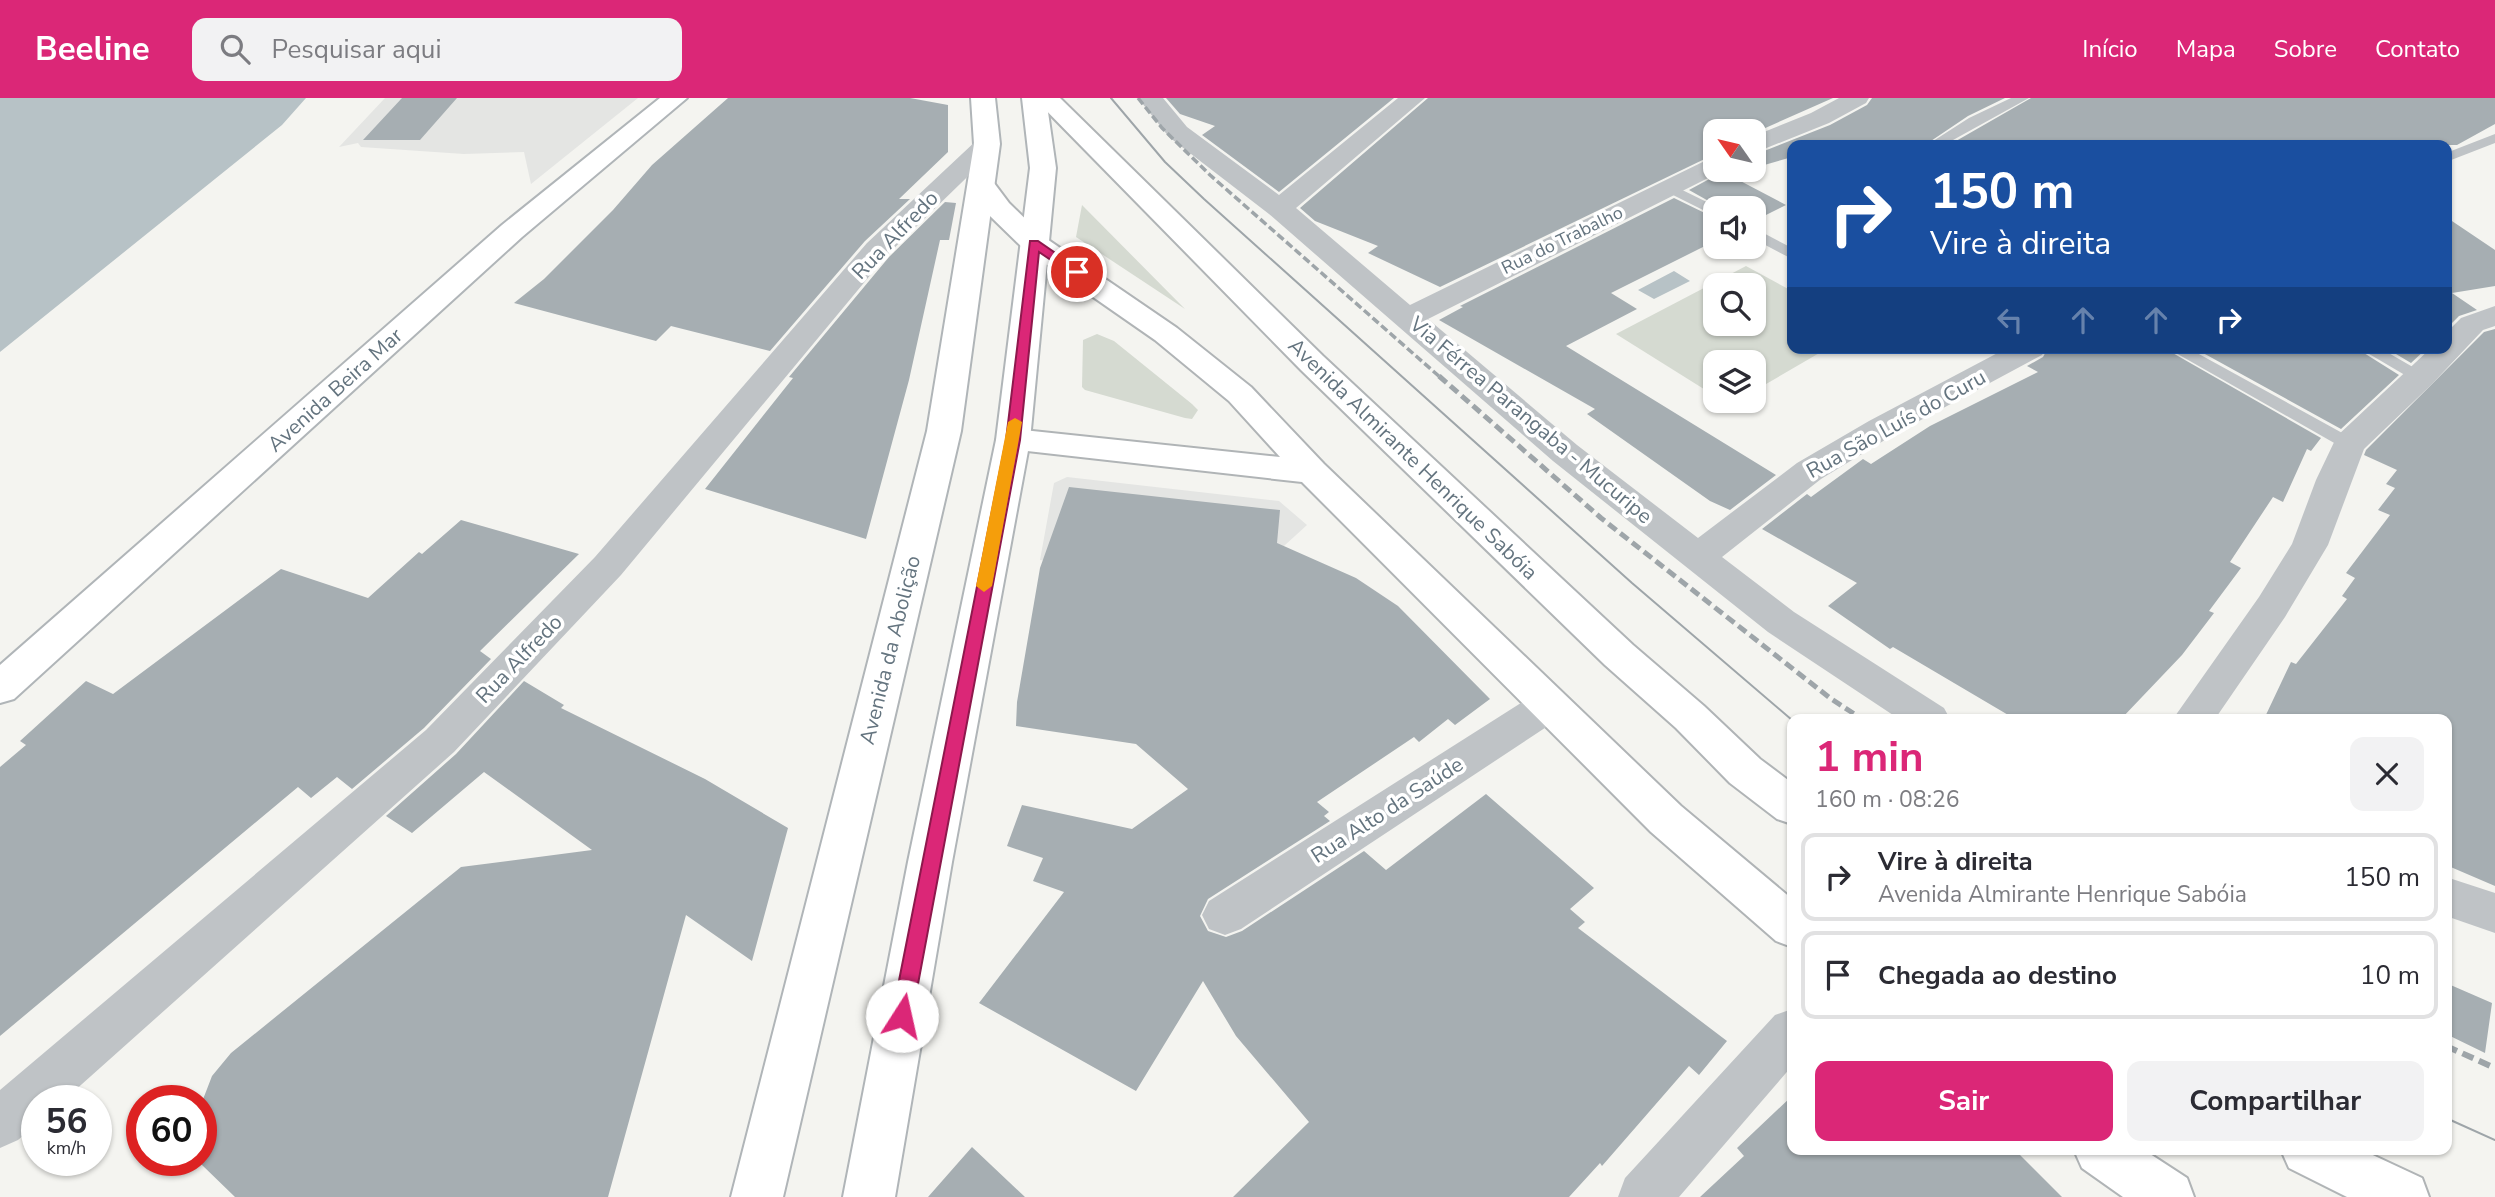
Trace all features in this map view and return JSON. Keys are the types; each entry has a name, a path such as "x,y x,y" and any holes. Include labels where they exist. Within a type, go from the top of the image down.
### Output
{"main road":[{"name":"Avenida Beira Mar","path":"0,688 512,231 675,98"},
{"name":"Avenida da Abolição","path":"757,1197 944,431 987,144 983,98"},
{"path":"869,1197 930,862 1013,440 1043,168 1034,98"},
{"name":"Avenida Almirante Henrique Sabóia","path":"1046,98 1312,363 1609,646 1690,717 1745,771 1787,803"},
{"path":"982,185 999,209 1034,243 1166,334 1240,394 1312,472 1666,819 1787,923"},
{"path":"1013,440 1312,472"},
{"path":"2107,1155 2168,1197"},
{"path":"2317,1155 2403,1197"}],"street":[{"name":"Via Férrea Parangaba - Mucuripe","path":"1150,98 1178,132 1279,208 1565,453 1781,622 1922,714"},
{"path":"1279,208 1413,98"},
{"path":"1766,140 1857,98"},
{"name":"Rua Alfredo","path":"0,1123 440,741 608,566 877,248 987,144"},
{"path":"1766,145 1787,155"},
{"name":"Rua do Trabalho","path":"1409,317 1703,170"},
{"path":"2452,345 2472,324 2495,315"},
{"name":"Rua São Luís do Curu","path":"1697,557 1809,471 1881,428 2020,354"},
{"path":"2197,714 2272,607 2310,545 2349,444 2443,354"},
{"name":"Rua Alto da Saúde","path":"1225,915 1549,705"},
{"path":"2452,898 2495,913"},
{"path":"1644,1197 1787,1037"}],"lane":[{"path":"1942,140 2022,98"},
{"path":"2452,156 2495,138"},
{"path":"1668,187 1703,206"},
{"path":"1766,240 1787,251"},
{"path":"2186,354 2349,444"},
{"path":"2378,354 2421,377"}],"shaded area":[{"path":"0,98 306,98 282,125 0,352"},
{"path":"385,98 638,98 531,184 524,152 464,154 361,147 358,143 339,147"},
{"path":"1082,205 1185,309 1076,237"},
{"path":"1746,266 1759,273 1733,273"},
{"path":"1674,271 1690,281 1654,299 1638,290"},
{"path":"1766,277 1787,288 1787,354 1818,354 1766,384 1766,350 1703,350 1703,388 1616,334 1703,288 1703,336 1766,336"},
{"path":"1097,334 1114,341 1192,404 1198,410 1192,419 1085,390 1082,387 1083,340"},
{"path":"1067,477 1279,501 1307,525 1249,578 1040,560 1054,483"}],"building":[{"path":"402,98 457,98 420,140 363,140"},
{"path":"728,98 910,98 948,105 948,152 899,199 910,199 865,241 770,351 671,326 656,341 514,303 544,279 613,210 652,165"},
{"path":"1166,98 1394,98 1279,192 1202,135 1215,126 1180,114"},
{"path":"1428,98 1833,98 1766,128 1766,119 1703,119 1703,160 1440,287 1368,253 1378,246 1315,221 1300,208"},
{"path":"1872,98 2005,98 1968,116 1932,140 1792,140 1830,125 1867,105"},
{"path":"2031,98 2495,98 2495,124 2457,145 2452,145 2452,140 1958,140"},
{"path":"1787,142 1787,158 1766,165 1766,150"},
{"path":"1704,182 1742,182 1786,205 1766,215 1766,196 1703,198 1689,190"},
{"path":"1674,198 1703,212 1703,247 1611,293 1637,309 1566,346 1776,475 1730,510 1710,501 1587,414 1595,409 1439,320 1463,307 1460,306"},
{"path":"945,202 956,203 949,240 940,240 909,380 866,539 705,489 793,378 789,377 889,257"},
{"path":"2452,221 2495,250 2495,286 2452,293"},
{"path":"2452,293 2477,310 2459,316 2452,323"},
{"path":"2495,329 2495,886 2452,868 2452,714 2266,714 2291,662 2296,664 2347,599 2342,596 2355,578 2346,573 2390,515 2378,510 2395,488 2386,484 2397,470 2364,455 2366,450 2484,332"},
{"path":"2045,354 2174,354 2321,438 2311,451 2307,449 2283,502 2273,497 2230,562 2241,568 2209,611 2214,613 2182,655 2126,714 2007,714 1893,647 1890,649 1828,606 1857,583 1762,529 1807,494 1811,497 1863,459 1871,464 1930,426 2038,372 2027,366"},
{"path":"2205,354 2366,354 2399,375 2341,429"},
{"path":"2396,354 2421,354 2411,363"},
{"path":"1069,487 1280,510 1277,543 1356,578 1398,606 1490,699 1455,725 1448,719 1419,742 1414,737 1317,802 1329,812 1324,816 1330,821 1208,899 1200,916 1208,931 1226,937 1242,931 1364,851 1386,870 1486,794 1594,888 1570,909 1585,922 1578,928 1727,1041 1699,1075 1689,1066 1602,1166 1600,1163 1569,1197 1233,1197 1309,1122 1236,1036 1203,981 1136,1091 979,1003 1064,892 1033,881 1043,858 1007,846 1022,805 1132,829 1188,789 1136,744 1016,726 1017,702 1040,568"},
{"path":"461,520 579,554 480,651 491,659 424,728 352,789 337,777 311,798 298,787 0,1036 0,767 26,745 20,741 86,681 113,694 281,569 368,598 419,552 422,554"},
{"path":"524,681 564,705 561,708 705,779 788,828 752,961 686,915 608,1197 235,1197 213,1176 217,1176 217,1085 209,1085 212,1076 231,1053 461,867 592,850 484,772 412,833 386,816 456,754"},
{"path":"2452,986 2492,1003 2485,1053 2452,1037"},
{"path":"1787,1101 1787,1155 2020,1155 2062,1197 1700,1197 1744,1156 1737,1148"},
{"path":"972,1147 1025,1197 928,1197"}],"tram line":[{"path":"1111,98 1165,162 1204,199 1632,583 1787,716"},
{"path":"2452,1121 2495,1140"}],"railway":[{"path":"1138,98 1162,128 1210,175 1441,378"},
{"path":"1439,376 1601,518 1830,698 1854,714"},
{"path":"2452,1049 2495,1068"}],"slow traffic":[{"path":"984,586 1015,422"}],"route":[{"path":"902,1016 1013,440 1034,243 1077,272"}]}
